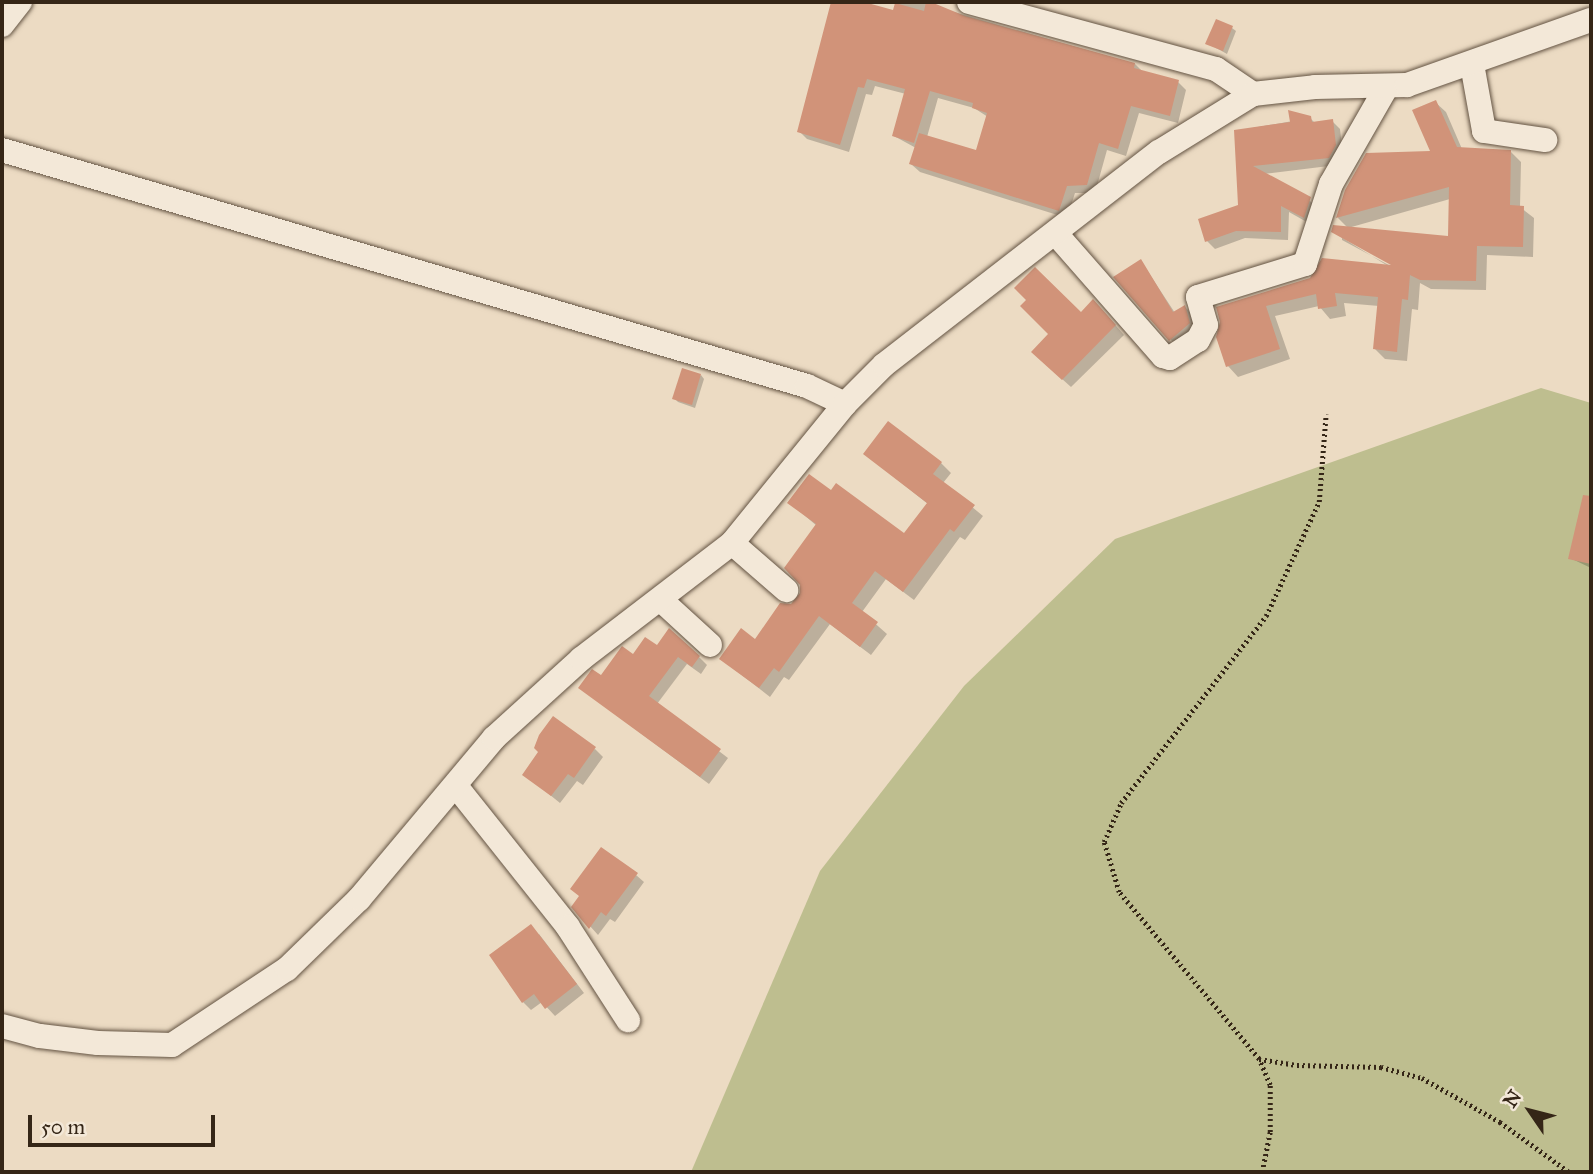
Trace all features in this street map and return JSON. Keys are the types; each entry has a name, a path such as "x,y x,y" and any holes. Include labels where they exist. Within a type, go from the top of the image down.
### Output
{"street":[{"path":"2,25 20,2"},
{"path":"969,2 1216,69 1253,94"},
{"path":"2,1026 87,1042 172,1045 287,969 359,899 494,738 580,659 663,601 732,543 845,404 884,365 1057,235 1159,152 1253,94 1315,87 1385,88 1472,64 1591,20"},
{"path":"1472,64 1485,131 1545,140"},
{"path":"1057,235 1163,356 1170,358 1199,340 1206,326 1198,297 1305,264 1331,184 1385,88"},
{"path":"2,150 807,386 845,404"},
{"path":"732,543 786,590"},
{"path":"663,601 710,645"},
{"path":"456,786 568,927 628,1020"}],"path":[{"path":"1262,1172 1270,1132 1270,1084 1259,1059 1119,892 1104,842 1121,803 1266,616 1319,502 1326,414"},
{"path":"1259,1059 1297,1065 1381,1067 1422,1078 1500,1122 1569,1172"}],"green space":[{"path":"1541,388 1591,403 1591,1172 691,1172 820,871 964,686 1115,539"}],"building":[{"path":"831,2 864,2 893,10 895,3 924,11 926,2 931,2 965,16 1135,63 1134,68 1179,80 1170,116 1131,106 1118,149 1099,143 1087,185 1067,186 1059,211 909,164 919,133 976,150 987,113 972,108 973,103 930,91 914,143 892,136 905,89 867,79 864,88 858,87 840,145 797,132"},
{"path":"1216,19 1233,26 1223,51 1205,44"},
{"path":"1436,100 1457,147 1511,150 1510,205 1524,206 1523,247 1477,246 1476,281 1420,280 1410,275 1408,300 1402,299 1397,352 1373,349 1378,297 1335,293 1337,306 1318,309 1316,294 1266,306 1280,349 1226,367 1216,337 1220,322 1216,307 1310,278 1322,258 1391,265 1331,232 1333,225 1448,236 1449,187 1336,218 1345,190 1366,153 1430,151 1412,110"},
{"path":"1288,110 1311,116 1312,122 1333,119 1336,145 1329,158 1253,166 1311,197 1304,218 1281,206 1281,232 1236,231 1205,242 1198,219 1238,205 1234,130 1290,122"},
{"path":"1141,259 1173,312 1185,305 1190,323 1169,341 1113,277"},
{"path":"1035,267 1081,312 1093,299 1116,325 1062,380 1031,352 1048,334 1020,306 1026,300 1014,288"},
{"path":"682,368 701,374 692,405 672,399"},
{"path":"888,421 942,462 933,474 975,505 954,532 950,529 903,592 875,571 852,603 878,622 860,647 819,616 779,672 774,668 759,688 719,659 741,628 755,639 780,603 791,604 800,593 800,585 784,568 816,524 787,503 809,474 831,490 836,483 904,533 927,503 863,454"},
{"path":"1583,495 1591,496 1591,564 1568,559"},
{"path":"669,628 700,656 692,667 678,657 649,696 721,749 700,777 578,688 592,669 601,675 622,646 633,654 645,637 657,645"},
{"path":"553,716 596,747 574,778 568,774 551,796 522,775 538,752 534,748 539,735"},
{"path":"601,847 638,873 606,916 601,912 589,929 571,907 579,896 570,889"},
{"path":"531,924 577,984 545,1009 534,994 522,1003 489,955"}]}
